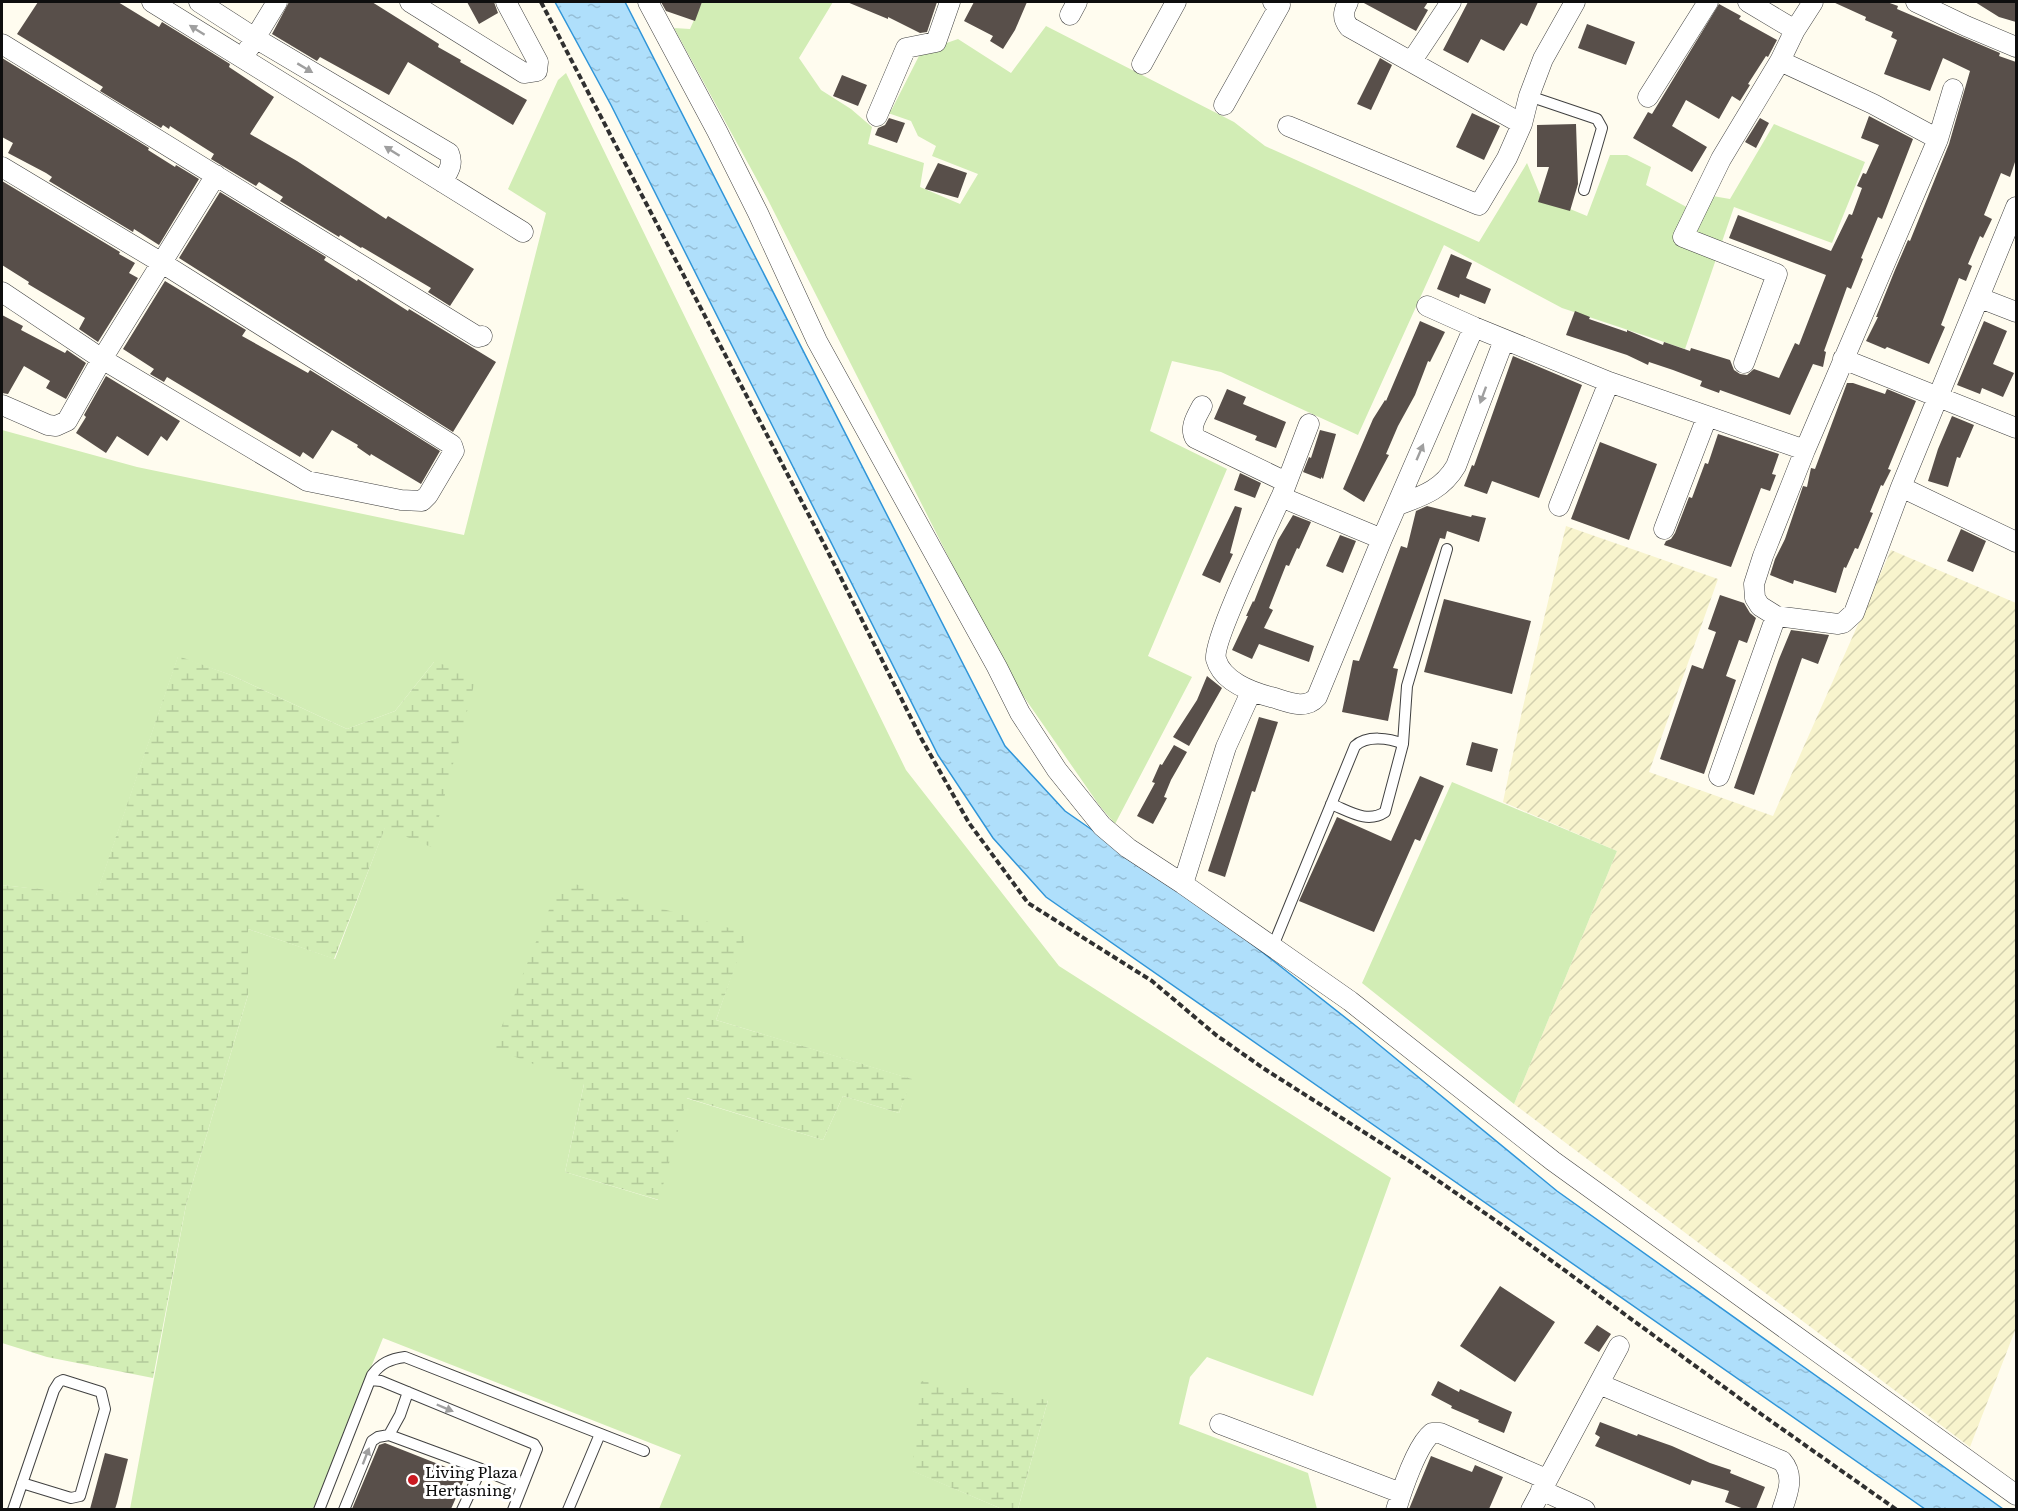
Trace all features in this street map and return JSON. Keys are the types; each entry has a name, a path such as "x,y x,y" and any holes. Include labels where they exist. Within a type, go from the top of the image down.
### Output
{"street":[{"path":"152,2 523,232"},
{"path":"199,2 255,38 449,153 452,160 451,167 442,182"},
{"path":"243,59 277,2"},
{"path":"410,2 524,73 537,71 538,62 506,2"},
{"path":"648,2 758,213 817,341 1020,712 1057,770 1102,826 1128,848 1350,1001 1553,1161 2016,1495"},
{"path":"877,116 906,48 936,42 950,2"},
{"path":"1142,64 1176,2"},
{"path":"1224,105 1280,5 1273,2"},
{"path":"1348,2 1343,11 1343,20 1349,27 1522,124"},
{"path":"1411,62 1450,2"},
{"path":"1288,126 1479,205 1507,158 1522,124 1529,96 1544,59 1575,2"},
{"path":"1648,97 1708,2"},
{"path":"1748,2 1795,30"},
{"path":"1744,363 1777,274 1683,237 1721,159 1813,2"},
{"path":"1916,2 2016,47"},
{"path":"2,44 478,337 482,336"},
{"path":"1780,61 1873,104 1938,139"},
{"path":"1953,89 1938,139 1843,359 1763,556 1754,584 1755,598 1760,606 1776,616 1838,624 1849,619 1854,613 1901,487 2016,207"},
{"path":"2,167 162,263 452,445 454,451 428,495 422,501 416,502 307,481 102,359 2,292"},
{"path":"2,405 48,425 59,425 67,421 102,359 216,175"},
{"path":"1980,298 2016,312"},
{"path":"1427,306 1608,382 1805,450"},
{"path":"1309,424 1215,651 1219,667 1225,675 1251,692 1299,705 1313,702 1320,691 1382,539 1474,327"},
{"path":"1398,506 1434,490 1450,477 1504,340"},
{"path":"1843,359 2016,428"},
{"path":"1559,506 1608,382"},
{"path":"1202,406 1192,427 1195,438 1283,489 1382,539"},
{"path":"1664,529 1707,417"},
{"path":"1901,487 2016,542"},
{"path":"1719,776 1776,616"},
{"path":"1183,884 1226,747 1251,692"},
{"path":"1531,1509 1619,1346"},
{"path":"1599,1384 1782,1461 1790,1473 1790,1483 1782,1509"},
{"path":"1220,1424 1399,1501 1423,1443 1432,1433 1440,1433 1543,1484 1585,1509"}],"lane":[{"path":"1529,96 1600,122 1602,128 1584,190"},
{"path":"1331,804 1367,818 1378,817 1385,812 1403,744 1407,686 1447,549"},
{"path":"1273,946 1355,746 1359,742 1373,738 1403,744"},
{"path":"319,1509 371,1380 380,1366 391,1359 405,1357 644,1451"},
{"path":"371,1380 381,1381 534,1444 537,1449 513,1509"},
{"path":"14,1509 22,1483 54,1390 59,1382 70,1381 101,1392 105,1408 80,1496 71,1498 22,1483"},
{"path":"389,1435 400,1415 408,1392"},
{"path":"568,1509 600,1434"},
{"path":"344,1509 372,1441 389,1435 522,1486"},
{"path":"462,1509 481,1469"}],"path":[{"path":"541,2 814,525 921,738 969,823 1028,903 1152,981 1216,1035 1263,1068 1414,1164 1515,1234 1761,1414 1897,1509"}],"shaded area":[{"path":"1566,526 1718,579 1649,772 1773,816 1891,550 2016,603 2016,1328 1970,1447 1514,1104 1617,851 1503,802"}],"green space":[{"path":"702,2 833,2 799,58 821,90 851,109 872,127 868,144 924,163 920,187 960,204 978,174 932,156 936,146 918,136 911,121 888,113 921,52 958,39 1011,73 1046,26 1234,122 1265,146 1479,242 1527,163 1541,197 1587,216 1610,155 1627,155 1651,167 1646,185 1692,210 1701,194 1730,199 1774,124 1865,162 1832,243 1734,207 1685,349 1562,308 1444,245 1358,435 1221,372 1172,361 1150,431 1227,469 1148,656 1192,677 1115,824 1099,805 1006,671 767,198 674,28 690,29"},
{"path":"566,73 906,770 1059,966 1391,1178 1313,1396 1207,1357 1190,1377 1179,1424 1308,1473 1317,1509 1018,1509 1048,1400 913,1471 1002,1509 659,1509 681,1455 383,1338 313,1509 130,1509 186,1205 248,995 248,929 335,959 385,827 430,846 434,662 395,711 347,729 231,675 178,657 96,896 2,885 2,430 137,467 464,535 546,213 508,189 558,80","holes":["746,933 716,1020 911,1079 899,1113 843,1096 823,1140 686,1098 658,1200 565,1172 584,1084"]},
{"path":"178,656 231,675 347,729 395,711 434,662 477,674 431,847 385,828 334,959 248,929 248,995 186,1205 153,1378 47,1357 2,1343 2,885 96,895"},
{"path":"1452,782 1617,851 1514,1104 1362,983"},
{"path":"561,880 747,933 716,1020 912,1079 899,1113 843,1096 823,1140 687,1098 659,1200 565,1172 584,1084 493,1048"},
{"path":"921,1381 1048,1400 1018,1509 1002,1509 912,1471"}],"water":[{"path":"555,2 625,2 1005,746 1065,811 1223,921 1361,1030 1557,1191 2003,1509 1925,1509 1046,897 993,838 938,755 611,105"}],"building":[{"path":"38,2 118,2 159,27 162,22 230,64 229,67 274,97 250,134 297,161 386,219 388,216 474,269 450,306 428,292 431,288 280,201 283,197 259,182 256,186 211,159 214,154 170,126 169,129 163,125 161,128 100,91 103,87 17,34"},
{"path":"289,2 372,2 439,44 438,47 461,60 460,62 527,100 513,125 408,62 389,95 320,57 317,61 272,34"},
{"path":"467,2 494,2 498,13 479,24"},
{"path":"661,2 702,2 695,21 666,11"},
{"path":"847,2 937,2 927,32 920,33 888,17 888,19"},
{"path":"974,2 1027,2 1015,30 1003,49 990,41 993,36 964,21"},
{"path":"1362,2 1428,2 1424,8 1428,10 1416,31"},
{"path":"1468,2 1538,2 1527,26 1521,23 1504,51 1481,39 1468,63 1443,50"},
{"path":"1833,2 1887,2 1898,6 1897,9 2016,62 2016,159 2010,177 2001,173 1984,215 1992,219 1983,238 1980,236 1968,264 1972,266 1966,281 1959,278 1941,325 1945,327 1929,364 1866,341 1949,144 1970,71 1943,58 1930,91 1884,74 1897,40 1891,37 1893,32"},
{"path":"1975,2 2016,2 2016,22 1999,17"},
{"path":"1719,4 1741,16 1739,19 1777,40 1768,57 1766,56 1748,84 1750,85 1740,101 1732,96 1719,119 1686,100 1672,126 1707,147 1692,172 1633,138 1648,112 1652,114"},
{"path":"1587,24 1635,42 1626,65 1578,48"},
{"path":"2,58 149,148 148,150 175,167 176,165 199,179 159,245 134,229 133,232 49,181 52,177 46,173 8,153 13,143 2,137"},
{"path":"1380,58 1392,65 1371,110 1357,104"},
{"path":"842,75 867,85 858,106 833,96"},
{"path":"1472,113 1500,126 1484,160 1456,147"},
{"path":"1869,116 1913,139 1882,219 1878,217 1861,258 1863,259 1851,289 1847,287 1824,351 1826,352 1823,367 1813,364 1790,415 1720,390 1719,393 1700,386 1702,381 1673,370 1649,362 1648,365 1627,355 1566,335 1575,311 1590,317 1589,319 1627,332 1627,330 1663,345 1664,342 1690,351 1691,348 1730,360 1734,370 1740,374 1747,375 1754,369 1779,378 1795,343 1799,345 1826,275 1729,238 1738,215 1831,251 1849,214 1852,215 1862,188 1857,186 1863,173 1866,174 1879,145 1861,138"},
{"path":"889,118 905,123 897,143 875,135 878,128 885,125"},
{"path":"1760,118 1769,123 1756,148 1745,142"},
{"path":"1576,124 1578,184 1570,211 1538,202 1549,167 1537,167 1537,125"},
{"path":"938,163 967,173 958,198 925,189"},
{"path":"2,181 135,263 129,273 138,278 98,342 79,329 85,318 28,284 29,282 2,265"},
{"path":"220,192 326,257 324,260 357,281 358,279 496,362 453,432 179,258"},
{"path":"1451,254 1472,263 1466,278 1491,289 1485,304 1460,294 1459,298 1437,289"},
{"path":"165,281 246,330 242,336 308,373 310,370 440,451 421,484 371,454 370,456 357,447 358,445 332,430 313,459 303,452 300,457 167,377 164,382 150,374 154,369 123,349"},
{"path":"2,315 23,326 21,330 65,353 67,350 86,363 66,399 46,388 50,381 24,366 8,394 2,393"},
{"path":"1420,321 1445,332 1430,362 1428,361 1415,395 1386,454 1389,455 1364,502 1343,489 1373,419 1386,401"},
{"path":"1984,321 2007,331 1993,364 2014,373 2003,397 1982,388 1980,394 1957,385"},
{"path":"1513,356 1582,385 1539,498 1492,481 1487,494 1464,486 1472,465 1474,466"},
{"path":"106,376 180,421 167,441 161,436 148,456 117,436 106,453 76,433"},
{"path":"1847,383 1885,394 1887,389 1916,401 1888,469 1891,470 1883,486 1881,485 1870,512 1873,513 1858,549 1855,548 1846,568 1844,567 1836,593 1794,580 1793,584 1770,575 1803,486 1807,487 1811,468 1815,469"},
{"path":"1227,389 1246,397 1243,404 1286,422 1276,448 1255,440 1257,436 1214,419"},
{"path":"1952,416 1974,425 1960,458 1957,457 1948,487 1928,481"},
{"path":"1320,430 1336,434 1323,479 1303,472 1309,457 1311,458"},
{"path":"1718,434 1779,454 1772,474 1776,475 1770,491 1761,488 1731,567 1664,545 1675,533 1689,497 1692,498 1705,463 1708,464"},
{"path":"1600,442 1657,464 1629,540 1571,519"},
{"path":"1240,473 1261,483 1255,498 1234,490"},
{"path":"1235,506 1242,508 1230,553 1233,554 1220,583 1202,575"},
{"path":"1427,506 1471,517 1472,515 1486,518 1479,542 1447,531 1445,539 1440,538 1393,668 1398,669 1388,721 1342,712 1353,660 1359,661 1401,546 1407,548 1416,511"},
{"path":"1293,515 1311,522 1299,549 1297,548 1289,566 1286,565 1269,608 1273,610 1264,628 1314,646 1309,662 1259,644 1252,659 1232,650 1278,540"},
{"path":"1961,529 1986,541 1973,572 1947,561"},
{"path":"1340,535 1356,541 1343,573 1326,566"},
{"path":"1720,595 1744,603 1756,618 1747,643 1739,640 1726,676 1736,680 1704,774 1660,759 1692,665 1703,669 1716,632 1708,629"},
{"path":"1444,599 1531,621 1512,694 1424,672"},
{"path":"1791,630 1829,635 1818,664 1802,658 1754,795 1734,788"},
{"path":"1207,676 1222,688 1189,746 1173,737 1197,700"},
{"path":"1259,717 1278,722 1255,792 1252,791 1225,877 1208,871"},
{"path":"1472,742 1498,749 1492,772 1466,765"},
{"path":"1174,745 1187,752 1171,780 1164,797 1167,798 1153,824 1137,816 1155,783 1152,782 1160,764 1162,765"},
{"path":"1420,776 1444,786 1420,841 1415,839 1374,932 1299,901 1337,817 1391,841"},
{"path":"1500,1286 1555,1322 1515,1382 1460,1346"},
{"path":"1597,1325 1611,1334 1599,1352 1584,1343"},
{"path":"1438,1381 1459,1392 1460,1389 1512,1412 1504,1433 1451,1408 1452,1406 1431,1395"},
{"path":"1600,1422 1672,1446 1731,1470 1730,1473 1765,1487 1756,1509 1744,1509 1725,1502 1729,1491 1692,1480 1690,1485 1595,1446 1600,1437 1595,1434"},
{"name":"Living Plaza Hertasning","path":"385,1443 466,1475 451,1509 352,1509 379,1445"},
{"path":"105,1453 128,1459 117,1503 115,1509 90,1509"},
{"path":"1431,1456 1472,1472 1475,1465 1503,1477 1489,1509 1409,1509"}],"place":[{"name":"Living Plaza Hertasning","path":"413,1480"}]}
